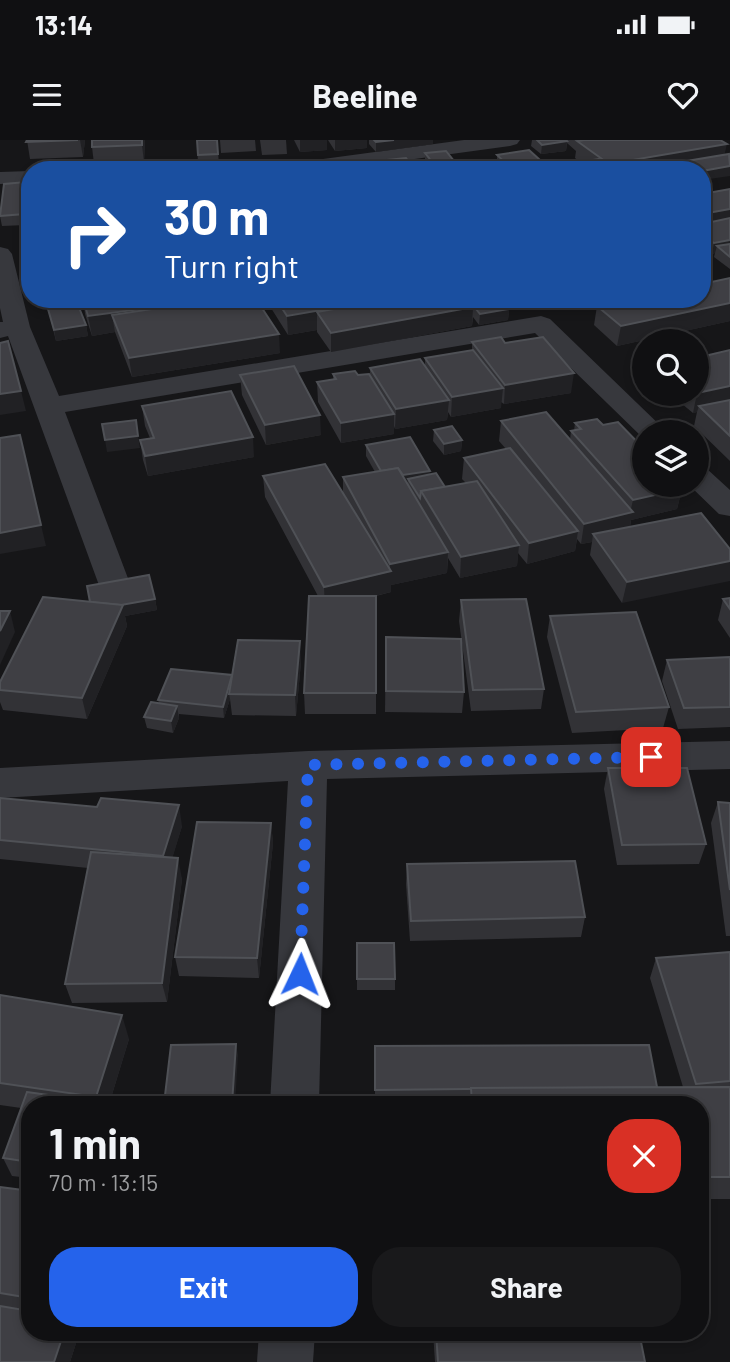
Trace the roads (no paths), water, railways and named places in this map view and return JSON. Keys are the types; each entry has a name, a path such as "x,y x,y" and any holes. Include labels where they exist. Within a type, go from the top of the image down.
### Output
{"street":[{"path":"353,161 510,140"},
{"path":"0,178 21,177"},
{"path":"0,254 9,329 49,406 112,581"},
{"path":"524,308 641,420"},
{"path":"49,406 541,324"},
{"path":"709,487 730,507"},
{"path":"0,783 308,765 730,755"},
{"path":"295,1096 308,765"},
{"path":"285,1362 286,1341"}]}
